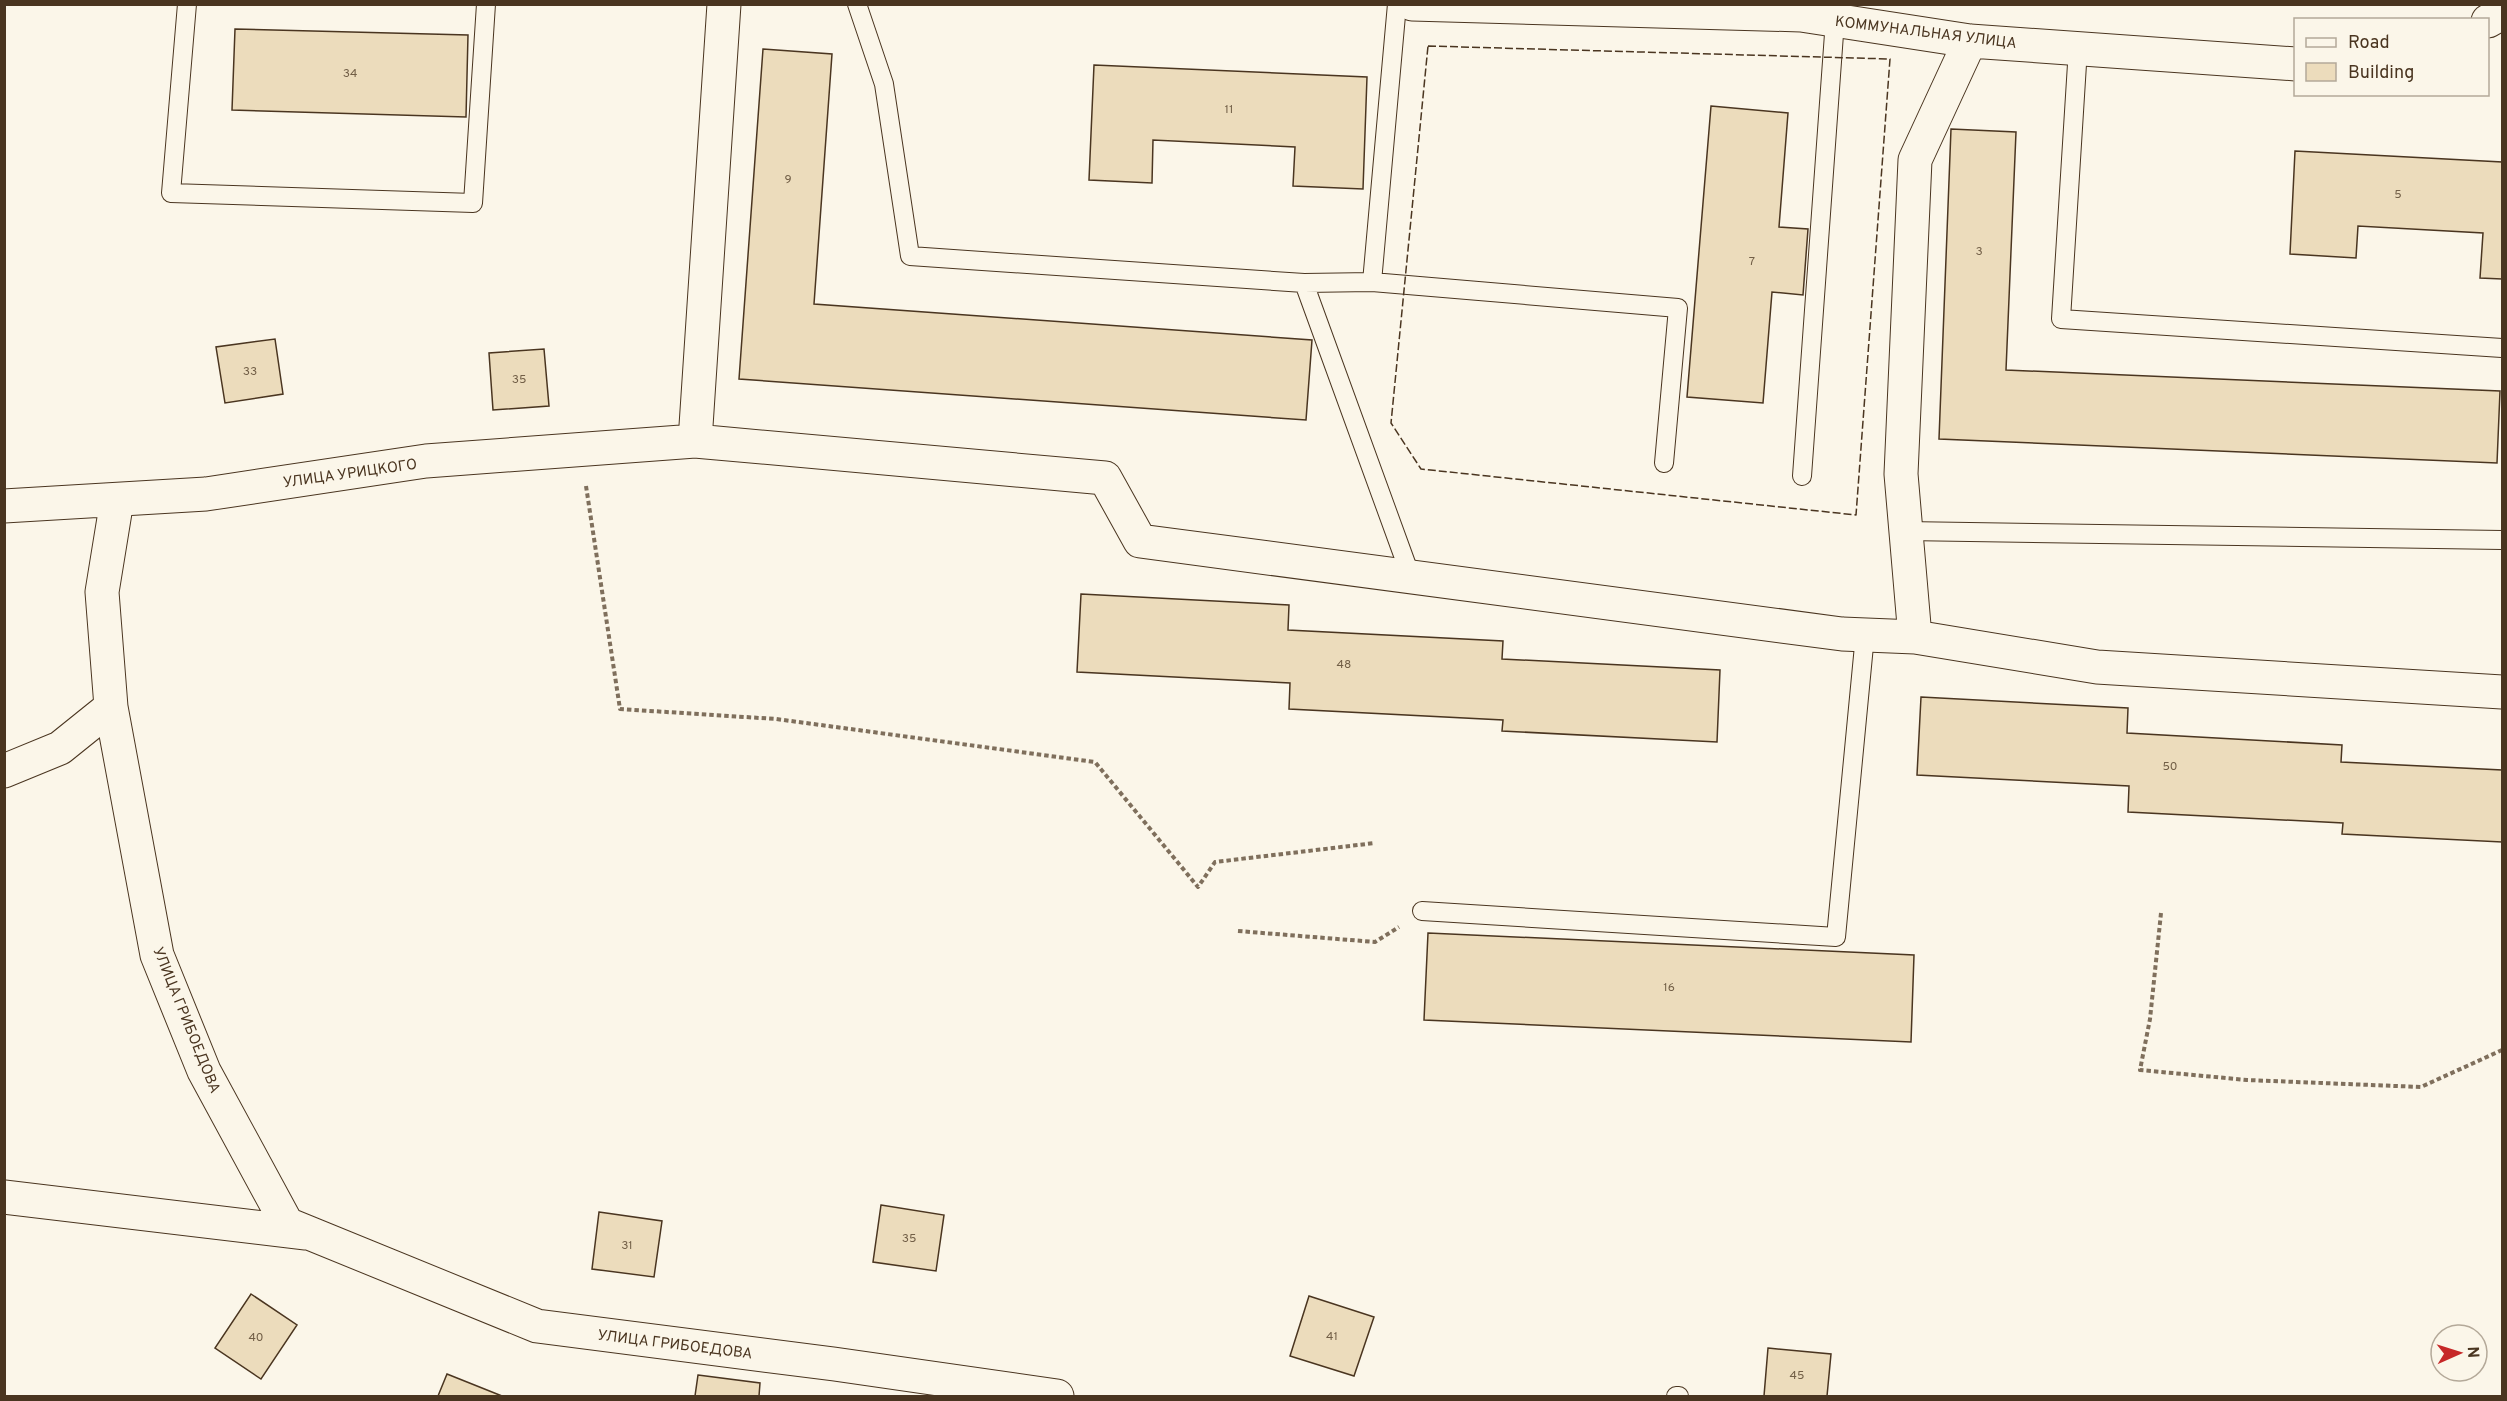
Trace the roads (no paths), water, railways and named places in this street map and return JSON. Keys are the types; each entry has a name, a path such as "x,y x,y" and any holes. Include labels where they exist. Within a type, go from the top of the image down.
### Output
{"street":[{"path":"695,441 724,4"},
{"name":"КОММУНАЛЬНАЯ УЛИЦА","path":"1412,4 1594,7 1801,15 1970,41 2294,64"},
{"path":"1915,637 1901,474 1916,160 1970,41"},
{"name":"УЛИЦА УРИЦКОГО","path":"4,506 206,494 426,461 695,441 1105,478 1140,541 1411,577"},
{"name":"УЛИЦА ГРИБОЕДОВА","path":"117,500 102,592 111,707 157,955 204,1071 287,1224 537,1326 834,1364 1057,1396"},
{"path":"1411,577 1842,634 1915,637 2097,667 2502,692"},
{"path":"4,771 60,748 111,707"},
{"name":"УЛИЦА ГРИБОЕДОВА","path":"4,1197 308,1233"}],"lane":[{"path":"187,4 171,193 473,203 486,4"},
{"path":"857,4 884,84 910,256 1304,283 1372,282 1678,308 1664,463"},
{"path":"1372,282 1397,4"},
{"path":"1802,476 1835,20"},
{"path":"2078,48 2061,319 2502,348"},
{"path":"1304,283 1411,577"},
{"path":"1905,531 2502,540"},
{"path":"1422,911 1836,938 1865,635"}]}
